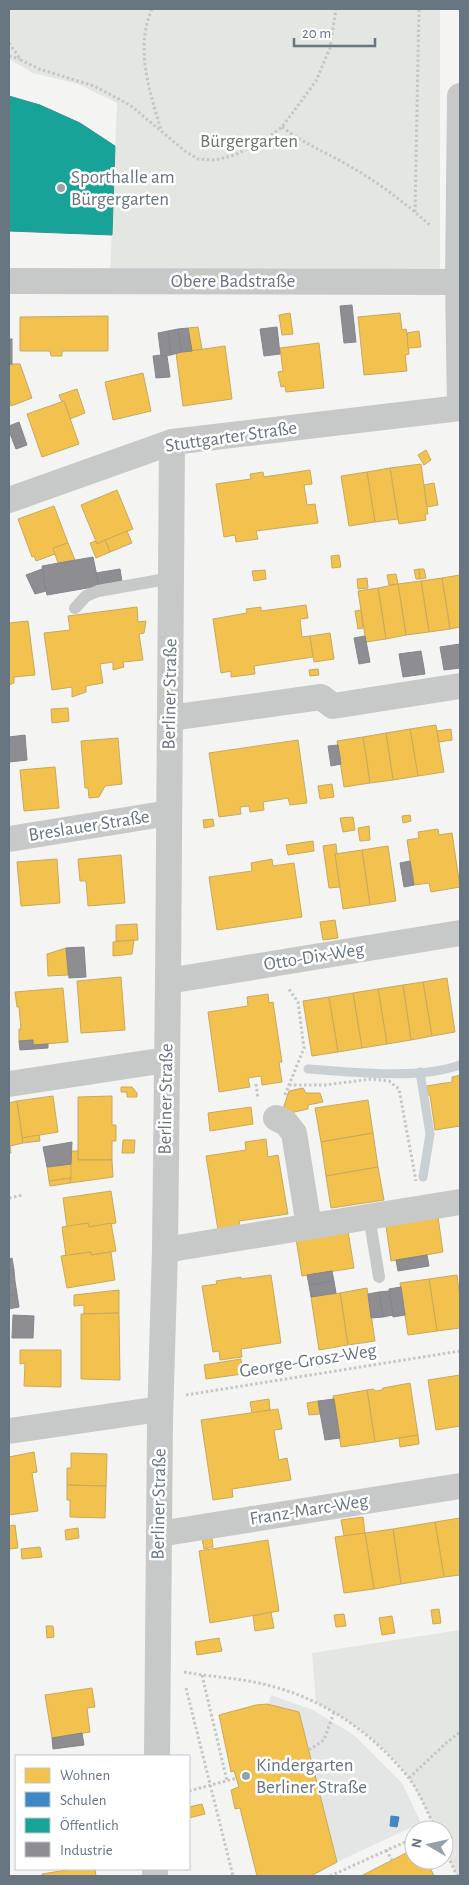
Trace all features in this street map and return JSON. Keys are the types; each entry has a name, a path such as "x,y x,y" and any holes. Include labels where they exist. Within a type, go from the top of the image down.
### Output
{"street":[{"path":"460,96 458,249 460,408"},
{"name":"Obere Badstraße","path":"9,281 458,282"},
{"name":"Stuttgarter Straße","path":"9,500 172,442 460,408"},
{"name":"Berliner Straße","path":"157,1755 160,1403 165,1250 172,442"},
{"path":"170,718 320,697 334,706 460,686"},
{"name":"Breslauer Straße","path":"9,839 168,813"},
{"name":"Otto-Dix-Weg","path":"168,981 460,933"},
{"path":"9,1084 166,1060"},
{"path":"276,1118 286,1124 294,1133 309,1226"},
{"path":"165,1250 460,1202"},
{"path":"9,1431 160,1403"},
{"name":"Franz-Marc-Weg","path":"158,1534 460,1486"}],"lane":[{"path":"75,608 86,596 98,591 172,578"},
{"path":"369,1216 379,1277"}],"path":[{"path":"152,9 146,24 145,63 147,81 161,130"},
{"path":"9,56 39,69 94,86 130,105 185,151 198,159 215,160 235,155 266,139 282,126 316,81 330,48 336,9"},
{"path":"415,212 419,9"},
{"path":"9,43 20,60"},
{"path":"282,126 300,140 347,164 396,196 458,249"},
{"path":"260,966 284,982 298,1002 304,1048 276,1118"},
{"path":"289,1085 325,1085 372,1079 389,1081 399,1089 421,1208"},
{"path":"9,1198 23,1195"},
{"name":"George-Grosz-Weg","path":"160,1403 460,1351"},
{"path":"184,1678 182,1671 267,1685 316,1702 334,1712 380,1746 409,1778 430,1820"},
{"path":"202,1675 227,1781"},
{"path":"185,1684 233,1876"},
{"path":"308,1750 324,1740 334,1712"},
{"path":"409,1778 460,1732"},
{"path":"190,1792 237,1778"},
{"path":"330,1876 404,1842"},
{"path":"386,1850 392,1860"}],"shaded area":[{"path":"271,1695 313,1710 354,1735 402,1783 420,1820 404,1820 404,1831 337,1862 299,1713 268,1704"}],"green space":[{"name":"Bürgergarten","path":"9,9 440,9 440,270 110,275 117,103 78,84 33,73 9,59"},
{"path":"460,1630 460,1876 457,1876 454,1869 454,1820 431,1820 417,1790 390,1755 354,1725 316,1702 312,1653"}],"building: Wohnen":[{"path":"290,313 293,334 282,335 279,315"},
{"path":"400,313 402,330 406,329 407,333 409,354 405,355 407,371 364,375 358,317"},
{"path":"108,316 108,351 62,351 62,356 51,356 50,351 20,351 20,317"},
{"path":"198,327 202,349 192,351 188,328"},
{"path":"419,331 421,347 408,348 407,333"},
{"path":"319,343 324,388 286,392 285,386 281,387 278,372 283,371 280,348"},
{"path":"225,346 232,399 183,406 176,353"},
{"path":"9,364 20,364 32,398 11,406 9,399"},
{"path":"143,373 151,411 113,420 105,382"},
{"path":"77,389 85,413 70,419 64,401 62,402 59,395"},
{"path":"64,401 79,444 42,457 27,414"},
{"path":"426,450 431,460 424,465 418,455"},
{"path":"421,464 428,514 425,514 426,520 399,524 390,468"},
{"path":"390,468 398,519 375,522 367,472"},
{"path":"310,470 312,484 304,485 307,505 315,504 318,523 256,531 258,539 236,542 235,535 224,537 216,484 251,479 250,474 263,472 264,477"},
{"path":"367,472 375,522 349,526 341,476"},
{"path":"434,483 438,505 427,507 424,485"},
{"path":"117,490 133,529 97,544 81,505"},
{"path":"54,506 68,543 53,548 55,554 36,561 34,556 32,557 18,519"},
{"path":"127,531 132,543 110,552 105,540"},
{"path":"105,540 110,552 96,558 90,543 96,541 97,544"},
{"path":"68,543 75,560 58,563 53,548"},
{"path":"339,555 341,567 332,568 331,556"},
{"path":"419,569 420,579 416,579 414,570"},
{"path":"419,569 424,569 426,578 420,579"},
{"path":"265,570 266,579 254,581 252,571"},
{"path":"396,574 398,584 389,585 387,575"},
{"path":"460,575 460,627 450,629 442,578"},
{"path":"367,578 368,588 358,589 357,579"},
{"path":"442,578 450,629 429,632 421,581"},
{"path":"421,581 429,632 406,635 398,584"},
{"path":"398,584 406,635 386,639 378,588"},
{"path":"378,588 386,639 366,642 358,591"},
{"path":"306,605 308,618 300,619 302,637 310,636 313,657 254,666 255,674 231,677 231,671 221,673 213,619 247,613 246,609 261,607 261,611"},
{"path":"137,607 138,622 146,621 144,633 139,634 143,660 123,662 124,667 113,670 113,662 100,664 103,683 86,686 86,692 72,697 72,687 52,690 44,633 70,630 68,616"},
{"path":"361,610 363,628 358,629 355,611"},
{"path":"28,621 35,675 14,677 14,683 9,685 9,623"},
{"path":"330,633 334,659 314,662 310,636"},
{"path":"318,669 319,675 310,676 309,670"},
{"path":"68,708 69,721 52,723 51,709"},
{"path":"436,725 444,772 418,776 410,729"},
{"path":"410,729 418,776 393,780 386,733"},
{"path":"451,729 452,740 439,742 437,731"},
{"path":"386,733 393,780 370,783 363,737"},
{"path":"363,737 370,783 344,787 337,741"},
{"path":"118,738 122,784 105,786 99,797 89,798 88,788 85,788 81,741"},
{"path":"298,740 307,803 290,805 288,798 263,802 264,810 250,812 249,806 240,807 241,814 219,817 209,753"},
{"path":"55,767 59,808 24,811 20,770"},
{"path":"332,784 334,797 320,799 318,786"},
{"path":"410,815 411,821 403,823 402,816"},
{"path":"353,817 355,830 343,832 340,818"},
{"path":"213,819 214,826 204,828 203,820"},
{"path":"369,826 370,840 360,841 358,828"},
{"path":"438,829 439,835 452,833 460,887 431,892 429,883 414,885 407,840 419,838 418,832"},
{"path":"313,841 314,851 288,855 286,845"},
{"path":"336,844 337,854 335,854 340,887 329,888 323,846"},
{"path":"388,846 396,901 370,905 362,850"},
{"path":"362,850 370,905 343,909 335,854"},
{"path":"121,855 125,903 88,906 86,881 80,881 78,859"},
{"path":"57,859 60,903 21,906 17,862"},
{"path":"272,859 273,866 294,863 302,917 217,930 209,877 252,871 251,863"},
{"path":"335,920 338,938 323,940 320,922"},
{"path":"137,924 138,940 116,941 116,925"},
{"path":"134,940 132,954 113,956 113,942"},
{"path":"66,948 68,975 48,976 47,954"},
{"path":"121,977 125,1030 81,1033 77,981"},
{"path":"447,978 455,1032 432,1036 423,982"},
{"path":"423,982 432,1036 411,1040 403,985"},
{"path":"403,985 411,1040 387,1044 378,989"},
{"path":"63,988 68,1042 33,1045 33,1040 19,1041 19,1029 21,1029 19,1007 17,1007 15,992"},
{"path":"378,989 387,1044 362,1048 353,993"},
{"path":"353,993 362,1048 338,1052 329,997"},
{"path":"268,994 269,1003 273,1002 282,1062 279,1062 282,1082 262,1085 261,1076 248,1078 250,1087 219,1092 208,1012 248,1006 247,997"},
{"path":"329,997 338,1052 312,1056 303,1001"},
{"path":"460,1075 460,1126 435,1130 430,1095 428,1095 426,1086 452,1082 452,1077"},
{"path":"121,1087 132,1087 137,1093 137,1097 127,1097 127,1092 121,1092"},
{"path":"303,1088 306,1093 320,1093 323,1102 308,1105 308,1109 281,1115 289,1091"},
{"path":"53,1096 58,1132 22,1138 17,1101"},
{"path":"112,1096 112,1125 116,1125 116,1141 112,1141 112,1160 78,1160 78,1097"},
{"path":"368,1100 373,1133 321,1142 315,1108"},
{"path":"17,1101 23,1143 10,1146 11,1153 9,1153 9,1103"},
{"path":"251,1107 253,1124 210,1131 208,1113"},
{"path":"373,1133 378,1167 326,1176 321,1142"},
{"path":"39,1135 40,1141 23,1143 22,1138"},
{"path":"266,1139 268,1157 278,1155 288,1214 239,1221 240,1227 218,1230 206,1156 246,1150 245,1142"},
{"path":"123,1140 135,1140 134,1153 122,1153"},
{"path":"71,1151 78,1151 78,1160 112,1160 113,1177 70,1183"},
{"path":"71,1164 71,1178 49,1181 47,1167"},
{"path":"378,1167 384,1200 331,1208 326,1176"},
{"path":"71,1178 70,1183 50,1186 49,1181"},
{"path":"111,1191 116,1223 89,1227 88,1223 67,1227 63,1198"},
{"path":"438,1217 443,1252 391,1261 386,1226"},
{"path":"88,1223 89,1227 111,1223 116,1251 66,1256 62,1227"},
{"path":"348,1231 354,1268 302,1276 296,1239"},
{"path":"91,1252 91,1255 111,1252 115,1280 67,1288 61,1256"},
{"path":"271,1275 281,1343 241,1349 242,1357 220,1360 219,1351 213,1352 202,1286 217,1284 216,1281 241,1277 241,1279"},
{"path":"457,1275 460,1298 460,1328 437,1331 429,1279"},
{"path":"429,1279 437,1331 408,1335 400,1283"},
{"path":"367,1288 375,1341 348,1345 340,1293"},
{"path":"119,1290 119,1313 84,1314 84,1305 74,1306 74,1295"},
{"path":"340,1293 348,1345 319,1350 311,1297"},
{"path":"119,1313 120,1380 81,1379 81,1314"},
{"path":"20,1350 61,1350 61,1387 24,1386 25,1363 20,1364"},
{"path":"241,1359 243,1374 206,1379 204,1365"},
{"path":"460,1375 460,1426 436,1430 428,1380"},
{"path":"410,1383 418,1435 375,1442 367,1390 373,1389 376,1391"},
{"path":"367,1390 375,1442 341,1447 333,1396"},
{"path":"269,1399 270,1410 252,1413 250,1402"},
{"path":"318,1401 320,1414 309,1415 307,1403"},
{"path":"278,1409 282,1429 274,1430 279,1460 287,1458 291,1480 232,1489 233,1497 213,1500 201,1420"},
{"path":"418,1435 419,1444 400,1447 399,1438"},
{"path":"34,1452 37,1472 32,1473 38,1511 9,1515 9,1457"},
{"path":"71,1453 107,1454 106,1486 67,1485 67,1468 71,1468"},
{"path":"67,1485 106,1486 105,1518 70,1517 70,1500 67,1500"},
{"path":"363,1517 365,1533 344,1536 341,1520"},
{"path":"460,1518 460,1575 444,1577 435,1522"},
{"path":"435,1522 444,1577 401,1584 393,1529"},
{"path":"15,1525 18,1548 9,1549 9,1526"},
{"path":"78,1528 79,1538 66,1540 65,1530"},
{"path":"393,1529 401,1584 374,1589 365,1533"},
{"path":"365,1533 374,1589 344,1593 335,1537"},
{"path":"212,1538 213,1547 204,1549 202,1539"},
{"path":"268,1540 279,1611 210,1623 199,1551"},
{"path":"40,1547 42,1557 22,1559 21,1549"},
{"path":"439,1609 441,1623 433,1624 431,1610"},
{"path":"271,1612 274,1628 255,1631 253,1616"},
{"path":"344,1614 346,1626 336,1627 334,1615"},
{"path":"392,1616 395,1633 382,1635 379,1618"},
{"path":"46,1626 53,1626 54,1637 47,1638"},
{"path":"219,1638 222,1651 197,1655 195,1642"},
{"path":"92,1688 95,1707 87,1708 90,1732 52,1738 45,1695"},
{"path":"267,1704 299,1712 337,1862 311,1876 257,1876 240,1808 235,1809 231,1790 239,1787 234,1771 231,1772 219,1715"},
{"path":"202,1804 205,1814 190,1818 190,1807"},
{"path":"404,1854 404,1870 431,1870 434,1876 361,1876"},
{"path":"67,1870 95,1870 96,1876 42,1876 42,1874"}],"building: Schulen":[{"path":"391,1816 399,1817 397,1827 390,1826"}],"building: Öffentlich":[{"name":"Sporthalle am Bürgergarten","path":"9,96 40,105 80,123 115,146 112,235 9,231"}],"building: Industrie":[{"path":"352,305 356,342 344,343 340,306"},
{"path":"277,327 280,354 264,356 260,329"},
{"path":"188,328 192,351 181,352 178,329"},
{"path":"178,329 181,352 171,355 168,331"},
{"path":"168,331 171,355 161,356 158,333"},
{"path":"9,339 12,339 12,364 9,364"},
{"path":"153,356 167,356 170,377 156,378"},
{"path":"19,422 27,445 16,449 9,426"},
{"path":"93,557 99,586 47,595 42,566"},
{"path":"42,569 46,591 35,594 26,575"},
{"path":"120,569 122,582 99,586 96,573"},
{"path":"365,636 370,662 359,664 354,638"},
{"path":"460,644 460,668 444,670 440,647"},
{"path":"421,651 425,674 403,677 399,654"},
{"path":"25,735 27,760 9,762 9,737"},
{"path":"338,745 341,764 331,766 328,746"},
{"path":"410,861 414,885 404,887 400,863"},
{"path":"84,947 86,977 69,978 66,948"},
{"path":"33,1040 33,1045 48,1044 48,1048 20,1050 19,1041"},
{"path":"72,1142 71,1164 47,1167 43,1147"},
{"path":"427,1255 429,1266 398,1271 396,1260"},
{"path":"12,1258 14,1270 9,1271 9,1259"},
{"path":"14,1270 15,1281 9,1282 9,1271"},
{"path":"332,1271 334,1281 309,1285 307,1275"},
{"path":"15,1281 17,1294 9,1296 9,1282"},
{"path":"334,1281 336,1293 311,1297 309,1285"},
{"path":"401,1287 405,1315 393,1317 389,1289"},
{"path":"389,1291 393,1315 383,1317 379,1292"},
{"path":"379,1292 383,1317 371,1318 368,1294"},
{"path":"17,1294 19,1307 9,1309 9,1296"},
{"path":"13,1315 34,1316 33,1338 12,1338"},
{"path":"334,1399 340,1438 325,1440 318,1401"},
{"path":"82,1733 84,1745 53,1749 52,1738"}],"waterway":[{"path":"308,1069 405,1074 443,1070 460,1065"},
{"path":"420,1072 430,1134 423,1177"}],"place":[{"name":"Sporthalle am Bürgergarten","path":"61,188"},
{"name":"Kindergarten Berliner Straße","path":"246,1776"}]}
